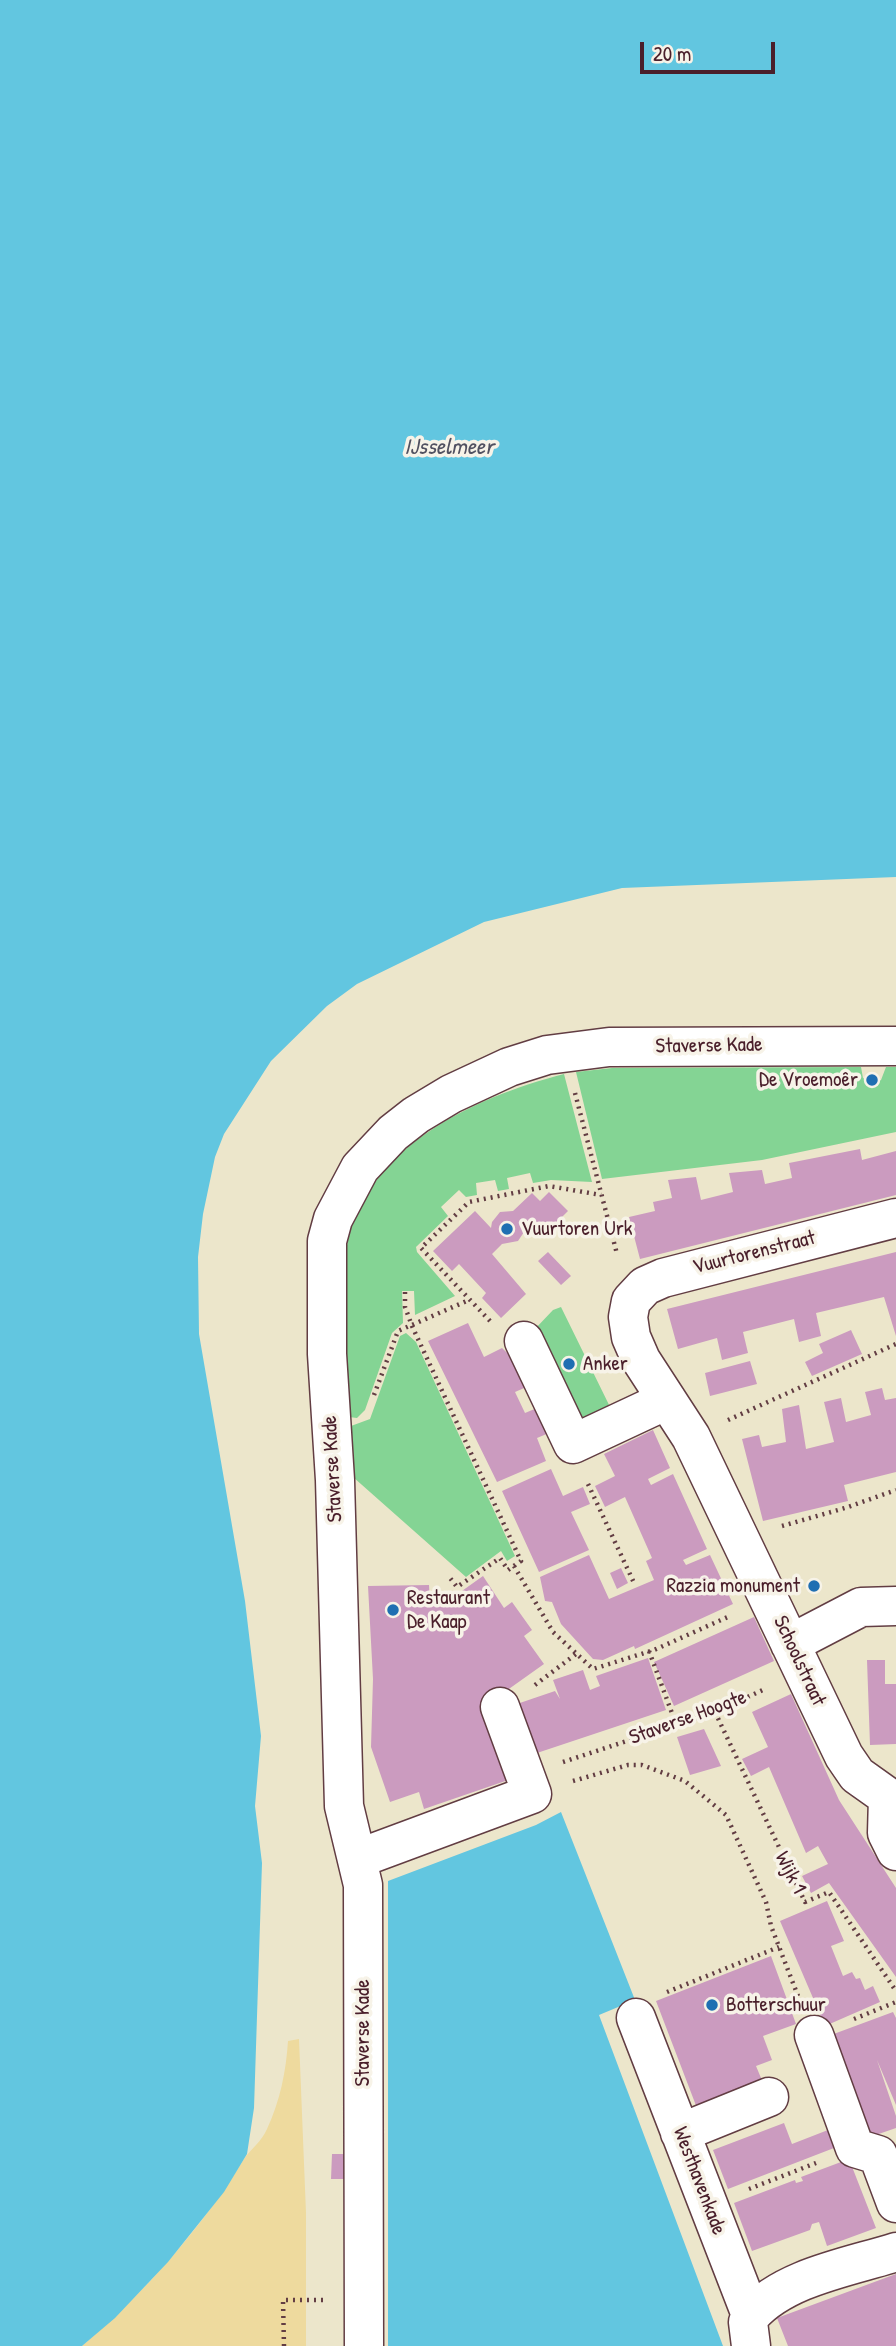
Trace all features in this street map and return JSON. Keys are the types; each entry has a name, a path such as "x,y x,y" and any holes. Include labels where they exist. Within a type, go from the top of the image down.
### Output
{"street":[{"name":"Staverse Kade","path":"365,2346 363,1885 344,1806 326,1261 333,1219 360,1168 393,1133 430,1106 509,1067 547,1055 621,1047 896,1046"},
{"name":"Vuurtorenstraat","path":"632,1303 663,1278 704,1265 896,1218"},
{"name":"Schoolstraat","path":"632,1303 631,1336 641,1360 691,1437 850,1766 892,1796 887,1833 896,1851"},
{"path":"524,1341 573,1444 667,1400"},
{"path":"797,1658 861,1607 896,1606"},
{"path":"357,1859 532,1794 515,1698"},
{"name":"Westhavenkade","path":"636,2019 709,2204 751,2331"},
{"path":"831,2029 896,2203"},
{"path":"680,2133 769,2097"},
{"path":"751,2331 761,2304 789,2288 896,2252"}],"path":[{"path":"576,1097 632,1303"},
{"path":"374,1397 398,1331 469,1300 421,1248 469,1202 550,1186 601,1195"},
{"path":"405,1292 405,1307 412,1326 521,1561 508,1570 500,1558 457,1587 450,1578"},
{"path":"691,1437 896,1344"},
{"path":"573,1444 575,1456 635,1585"},
{"path":"743,1544 776,1527 845,1508 896,1490"},
{"path":"514,1566 553,1632 593,1669 649,1651 769,1598"},
{"path":"649,1651 676,1724"},
{"path":"515,1698 576,1654"},
{"name":"Staverse Hoogte","path":"570,1758 715,1712 797,1658"},
{"name":"Wijk 1","path":"715,1712 805,1902 829,1892 896,1991"},
{"path":"532,1794 628,1765 658,1769 685,1782 726,1815 766,1902 780,1950 655,1997 636,2019"},
{"path":"831,2029 896,2003"},
{"path":"709,2204 876,2150"},
{"path":"284,2346 283,2300 320,2300"}],"green space":[{"path":"861,1067 863,1078 871,1083 881,1080 886,1067 896,1067 896,1132 762,1160 602,1179 576,1072 612,1068"},
{"path":"564,1074 592,1182 551,1180 533,1183 530,1173 507,1178 509,1189 498,1191 495,1180 476,1183 477,1195 466,1197 459,1190 441,1207 448,1216 416,1247 417,1252 455,1296 415,1315 414,1291 402,1291 403,1323 392,1333 365,1410 357,1418 349,1417 344,1312 346,1252 356,1216 374,1184 398,1156 459,1113 529,1084"},
{"path":"561,1307 613,1413 582,1427 534,1330 553,1310"},
{"path":"406,1333 416,1342 515,1556 507,1561 501,1551 466,1577 353,1477 351,1426 370,1419 400,1336"}],"sand":[{"path":"299,2039 306,2213 306,2346 82,2346 128,2304 190,2235 262,2137 279,2097 288,2041"}],"water":[{"name":"IJsselmeer","path":"0,0 896,0 896,877 622,888 484,922 357,984 327,1006 271,1061 224,1134 215,1157 203,1214 198,1257 199,1334 245,1601 261,1736 255,1806 262,1863 254,2108 247,2154 224,2192 168,2262 115,2318 82,2346 0,2346"},
{"path":"561,1812 635,2000 599,2015 723,2346 388,2346 388,1881 536,1825"}],"building":[{"path":"860,1149 862,1160 896,1151 896,1195 640,1259 629,1217 655,1211 653,1202 672,1198 668,1180 696,1177 701,1200 733,1192 729,1173 762,1170 765,1184 792,1178 789,1163"},
{"path":"549,1192 568,1211 541,1238 528,1226 518,1241 502,1244 492,1254 526,1294 501,1318 482,1298 486,1293 459,1264 452,1271 433,1251 475,1211 491,1228 500,1212 513,1211 532,1193 540,1201"},
{"path":"548,1252 571,1276 561,1285 538,1261"},
{"path":"896,1252 896,1336 884,1297 816,1313 821,1336 799,1342 794,1319 743,1332 748,1353 722,1360 717,1338 678,1349 667,1309"},
{"path":"468,1323 484,1357 502,1348 523,1368 531,1385 515,1392 525,1413 537,1408 549,1433 537,1438 546,1461 497,1482 428,1341"},
{"path":"851,1330 862,1354 812,1376 805,1362 823,1353 819,1344"},
{"path":"750,1361 757,1384 710,1396 705,1373"},
{"path":"882,1388 885,1400 896,1398 896,1472 844,1485 848,1501 763,1521 742,1439 759,1435 762,1447 786,1442 782,1409 799,1405 806,1449 834,1442 824,1402 841,1398 846,1422 871,1415 865,1392"},
{"path":"653,1430 670,1468 648,1479 651,1485 673,1474 707,1549 683,1560 686,1565 710,1555 733,1604 635,1649 634,1646 603,1660 593,1659 561,1624 552,1602 545,1601 540,1577 589,1555 609,1599 654,1580 646,1561 652,1558 625,1497 605,1507 595,1486 615,1476 604,1454"},
{"path":"551,1469 563,1496 583,1487 590,1504 571,1512 589,1550 539,1572 502,1491"},
{"path":"621,1568 628,1583 617,1589 610,1573"},
{"path":"483,1576 504,1608 512,1602 532,1630 524,1636 544,1664 506,1691 517,1777 424,1809 419,1792 390,1802 371,1747 373,1679 368,1586 429,1585 430,1604 445,1603"},
{"path":"754,1617 774,1661 674,1706 654,1662"},
{"path":"648,1658 666,1710 525,1757 508,1707 555,1691 560,1699 553,1680 583,1670 590,1690 600,1686 596,1676"},
{"path":"867,1660 885,1660 885,1684 896,1684 896,1744 870,1745"},
{"path":"791,1694 839,1800 896,1888 896,1977 829,1883 811,1893 802,1876 828,1864 818,1846 806,1853 769,1767 751,1776 742,1759 768,1747 752,1712"},
{"path":"704,1729 721,1766 690,1775 677,1737"},
{"path":"827,1901 844,1941 831,1946 843,1976 852,1972 856,1979 860,1978 865,1990 873,1986 880,2002 825,2026 780,1921"},
{"path":"771,1956 796,2024 763,2036 772,2060 756,2066 766,2090 700,2116 656,2001"},
{"path":"893,2012 896,2018 896,2105 877,2060 896,2116 896,2128 867,2138 831,2035"},
{"path":"784,2123 792,2144 828,2130 834,2148 728,2189 713,2150"},
{"path":"332,2154 347,2154 347,2179 331,2179"},
{"path":"849,2159 876,2228 827,2246 819,2222 812,2224 810,2230 752,2251 734,2203 795,2180 796,2183 803,2181 801,2177"},
{"path":"896,2274 896,2346 788,2346 777,2318"}],"place":[{"name":"De Vroemoêr","path":"872,1080"},
{"name":"Vuurtoren Urk","path":"507,1229"},
{"name":"Anker","path":"569,1364"},
{"name":"Razzia monument","path":"814,1586"},
{"name":"Restaurant De Kaap","path":"393,1610"},
{"name":"Botterschuur","path":"712,2005"}]}
